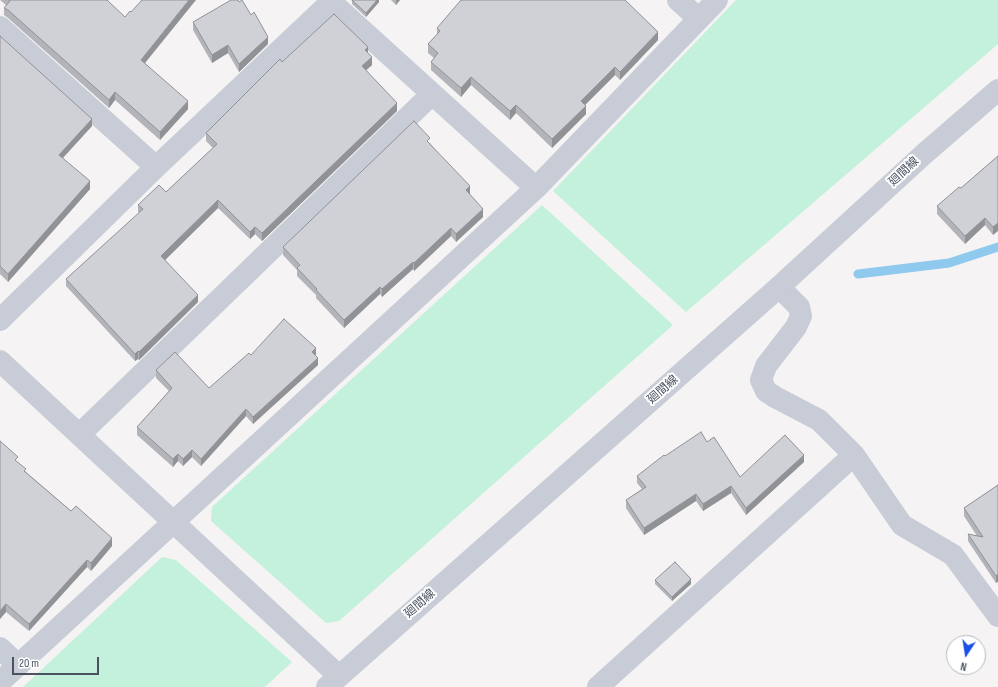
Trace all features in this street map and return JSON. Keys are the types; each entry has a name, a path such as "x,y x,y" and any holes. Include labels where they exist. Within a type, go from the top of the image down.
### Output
{"street":[{"path":"678,0 699,19"},
{"path":"0,682 536,188 717,0"},
{"path":"0,320 156,167 330,1 536,188"},
{"path":"0,27 156,167"},
{"name":"廻間線","path":"333,682 779,287 924,154 998,90"},
{"path":"80,434 432,94"},
{"path":"779,287 798,307 801,316 796,326 766,366 761,380 766,391 819,420 854,455 902,525 953,555 998,616"},
{"path":"0,361 173,522 333,682"},
{"path":"598,687 854,455"},
{"path":"0,648 18,665"}],"green space":[{"path":"736,0 998,0 998,44 686,312 553,191"},
{"path":"542,205 673,325 339,621 326,623 211,521 212,507"},
{"path":"162,557 176,560 292,662 265,687 23,687"}],"building":[{"path":"9,0 107,0 125,17 142,0 189,0 141,60 188,101 160,132 115,92 109,100 4,8 10,1"},
{"path":"231,0 238,0 239,2 242,0 251,15 254,12 268,37 239,64 228,45 212,55 193,22"},
{"path":"352,0 377,0 366,13"},
{"path":"461,0 625,0 658,32 620,72 615,67 581,101 586,106 552,139 516,105 510,111 471,77 461,88 431,62 438,53 428,44 440,31 437,28"},
{"path":"334,14 368,47 365,50 372,57 362,66 397,103 262,233 255,227 250,232 218,200 161,256 198,295 139,352 138,351 135,354 66,279 143,209 138,205 159,185 166,192 217,144 206,133 280,59 282,62"},
{"path":"0,36 92,119 59,155 90,181 8,274 0,266"},
{"path":"414,121 430,138 427,141 470,186 466,190 483,209 456,234 451,228 414,263 413,262 382,289 380,287 344,320 297,268 300,265 283,247"},
{"path":"998,156 998,223 993,227 985,218 965,236 937,206 959,187 961,188"},
{"path":"284,319 316,348 312,352 318,358 253,417 246,409 201,459 192,450 183,459 178,454 173,459 137,427 172,388 156,370 175,352 209,388 249,353 251,355"},
{"path":"701,432 707,442 714,437 740,477 785,435 804,455 746,508 731,486 703,504 696,494 644,528 626,500 646,487 637,476 664,455 665,456"},
{"path":"0,441 18,457 15,460 26,469 24,471 71,511 76,506 112,538 91,563 87,560 29,624 6,604 0,611"},
{"path":"998,485 998,574 996,576 968,534 983,537 964,508"},
{"path":"675,562 691,579 672,597 655,580"}],"waterway":[{"path":"858,274 949,263 998,247"}]}
